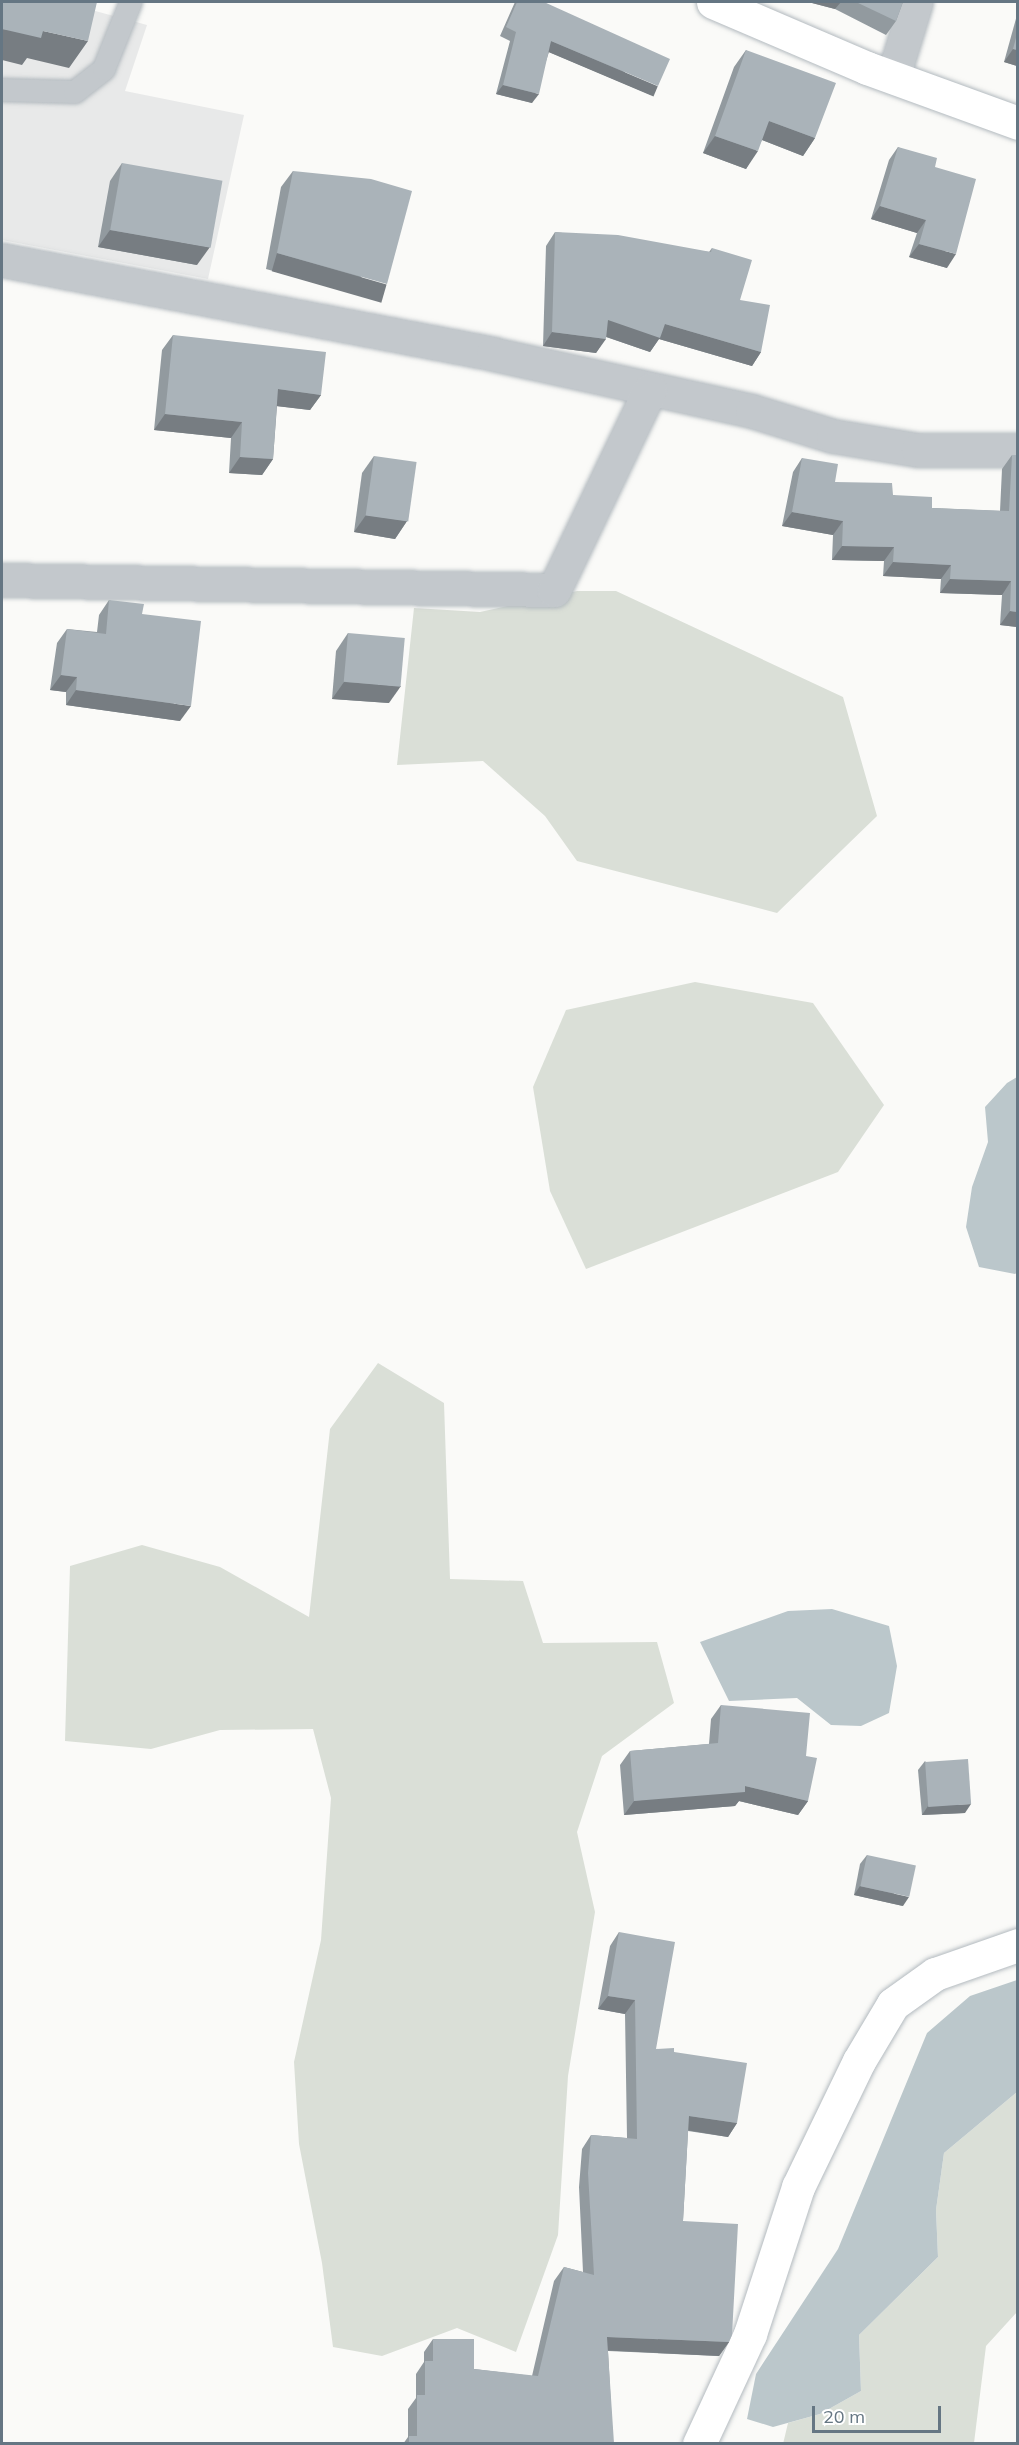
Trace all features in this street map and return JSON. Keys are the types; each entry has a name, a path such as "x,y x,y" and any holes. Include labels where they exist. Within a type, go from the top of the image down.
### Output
{"street":[{"path":"713,2 893,77 1017,123"},
{"path":"893,77 916,2"},
{"path":"2,260 481,352 752,411 833,436 897,447 977,452 1017,450"},
{"path":"2,580 554,590 650,390"},
{"path":"699,2444 750,2334 798,2187 859,2061 893,2004 935,1974 1017,1945"}],"lane":[{"path":"2,90 75,92 104,69 131,2"}],"shaded area":[{"path":"2,2 62,2 147,25 125,91 244,115 208,279 2,240"},
{"path":"577,591 616,591 843,697 877,816 777,913 577,861 545,816 483,761 397,765 414,608 480,612"},
{"path":"695,982 813,1003 884,1105 838,1172 586,1269 550,1191 533,1087 566,1010"},
{"path":"1017,1077 1018,1272 1015,1274 979,1267 966,1227 972,1187 988,1142 985,1107 1007,1083"},
{"path":"378,1363 444,1403 450,1579 523,1581 543,1643 657,1642 674,1703 602,1756 577,1832 595,1912 568,2076 558,2235 516,2352 457,2328 382,2356 333,2347 322,2263 299,2144 294,2062 321,1940 331,1798 313,1729 220,1730 151,1749 65,1741 70,1566 142,1545 220,1567 309,1617 330,1429"},
{"path":"832,1609 889,1626 897,1666 889,1713 861,1726 831,1725 797,1698 729,1701 700,1642 788,1611"},
{"path":"1017,1980 1017,2092 944,2153 936,2210 938,2257 859,2335 861,2391 820,2414 773,2427 747,2419 756,2374 838,2249 927,2033 970,1996"},
{"path":"1017,2092 1017,2312 986,2346 974,2443 783,2444 788,2423 820,2414 861,2391 859,2335 938,2257 936,2210 944,2153"}],"building":[{"path":"2,2 97,2 88,41 43,31 41,38 2,29"},
{"path":"517,2 544,2 670,59 658,86 551,41 539,94 503,85 516,32 506,27"},
{"path":"856,2 903,2 896,21"},
{"path":"1017,34 1017,50 1013,49"},
{"path":"746,50 836,83 815,138 769,121 758,151 715,136"},
{"path":"898,147 937,158 935,167 976,179 956,254 919,244 926,220 880,206"},
{"path":"122,163 222,181 211,248 110,230"},
{"path":"293,171 371,179 412,191 387,284 277,253"},
{"path":"555,232 618,235 711,252 712,248 752,260 740,300 770,305 761,352 665,324 660,338 608,320 606,339 552,332"},
{"path":"173,335 326,352 321,395 278,389 273,459 240,457 242,422 165,414"},
{"path":"1012,455 1017,455 1017,612 1010,611 1011,581 950,579 951,565 893,562 894,547 842,546 843,521 792,512 802,458 838,464 835,482 892,483 893,495 932,497 932,508 1009,511"},
{"path":"374,456 417,462 408,521 366,515"},
{"path":"109,600 144,604 142,614 201,621 191,706 76,690 77,677 61,675 67,629 106,634"},
{"path":"348,633 405,638 401,687 344,682"},
{"path":"721,1705 810,1713 806,1756 817,1758 808,1801 745,1786 745,1792 634,1801 630,1751 718,1743"},
{"path":"968,1759 971,1804 928,1807 925,1762"},
{"path":"867,1855 916,1865 909,1897 860,1886"},
{"path":"619,1932 675,1942 656,2049 674,2048 674,2052 747,2063 737,2123 689,2116 683,2221 738,2224 732,2335 729,2342 607,2337 614,2443 409,2444 409,2436 417,2436 417,2395 425,2395 425,2361 433,2361 433,2339 474,2339 474,2369 538,2376 564,2267 594,2275 588,2173 591,2135 637,2139 635,2000 608,1996"}]}
